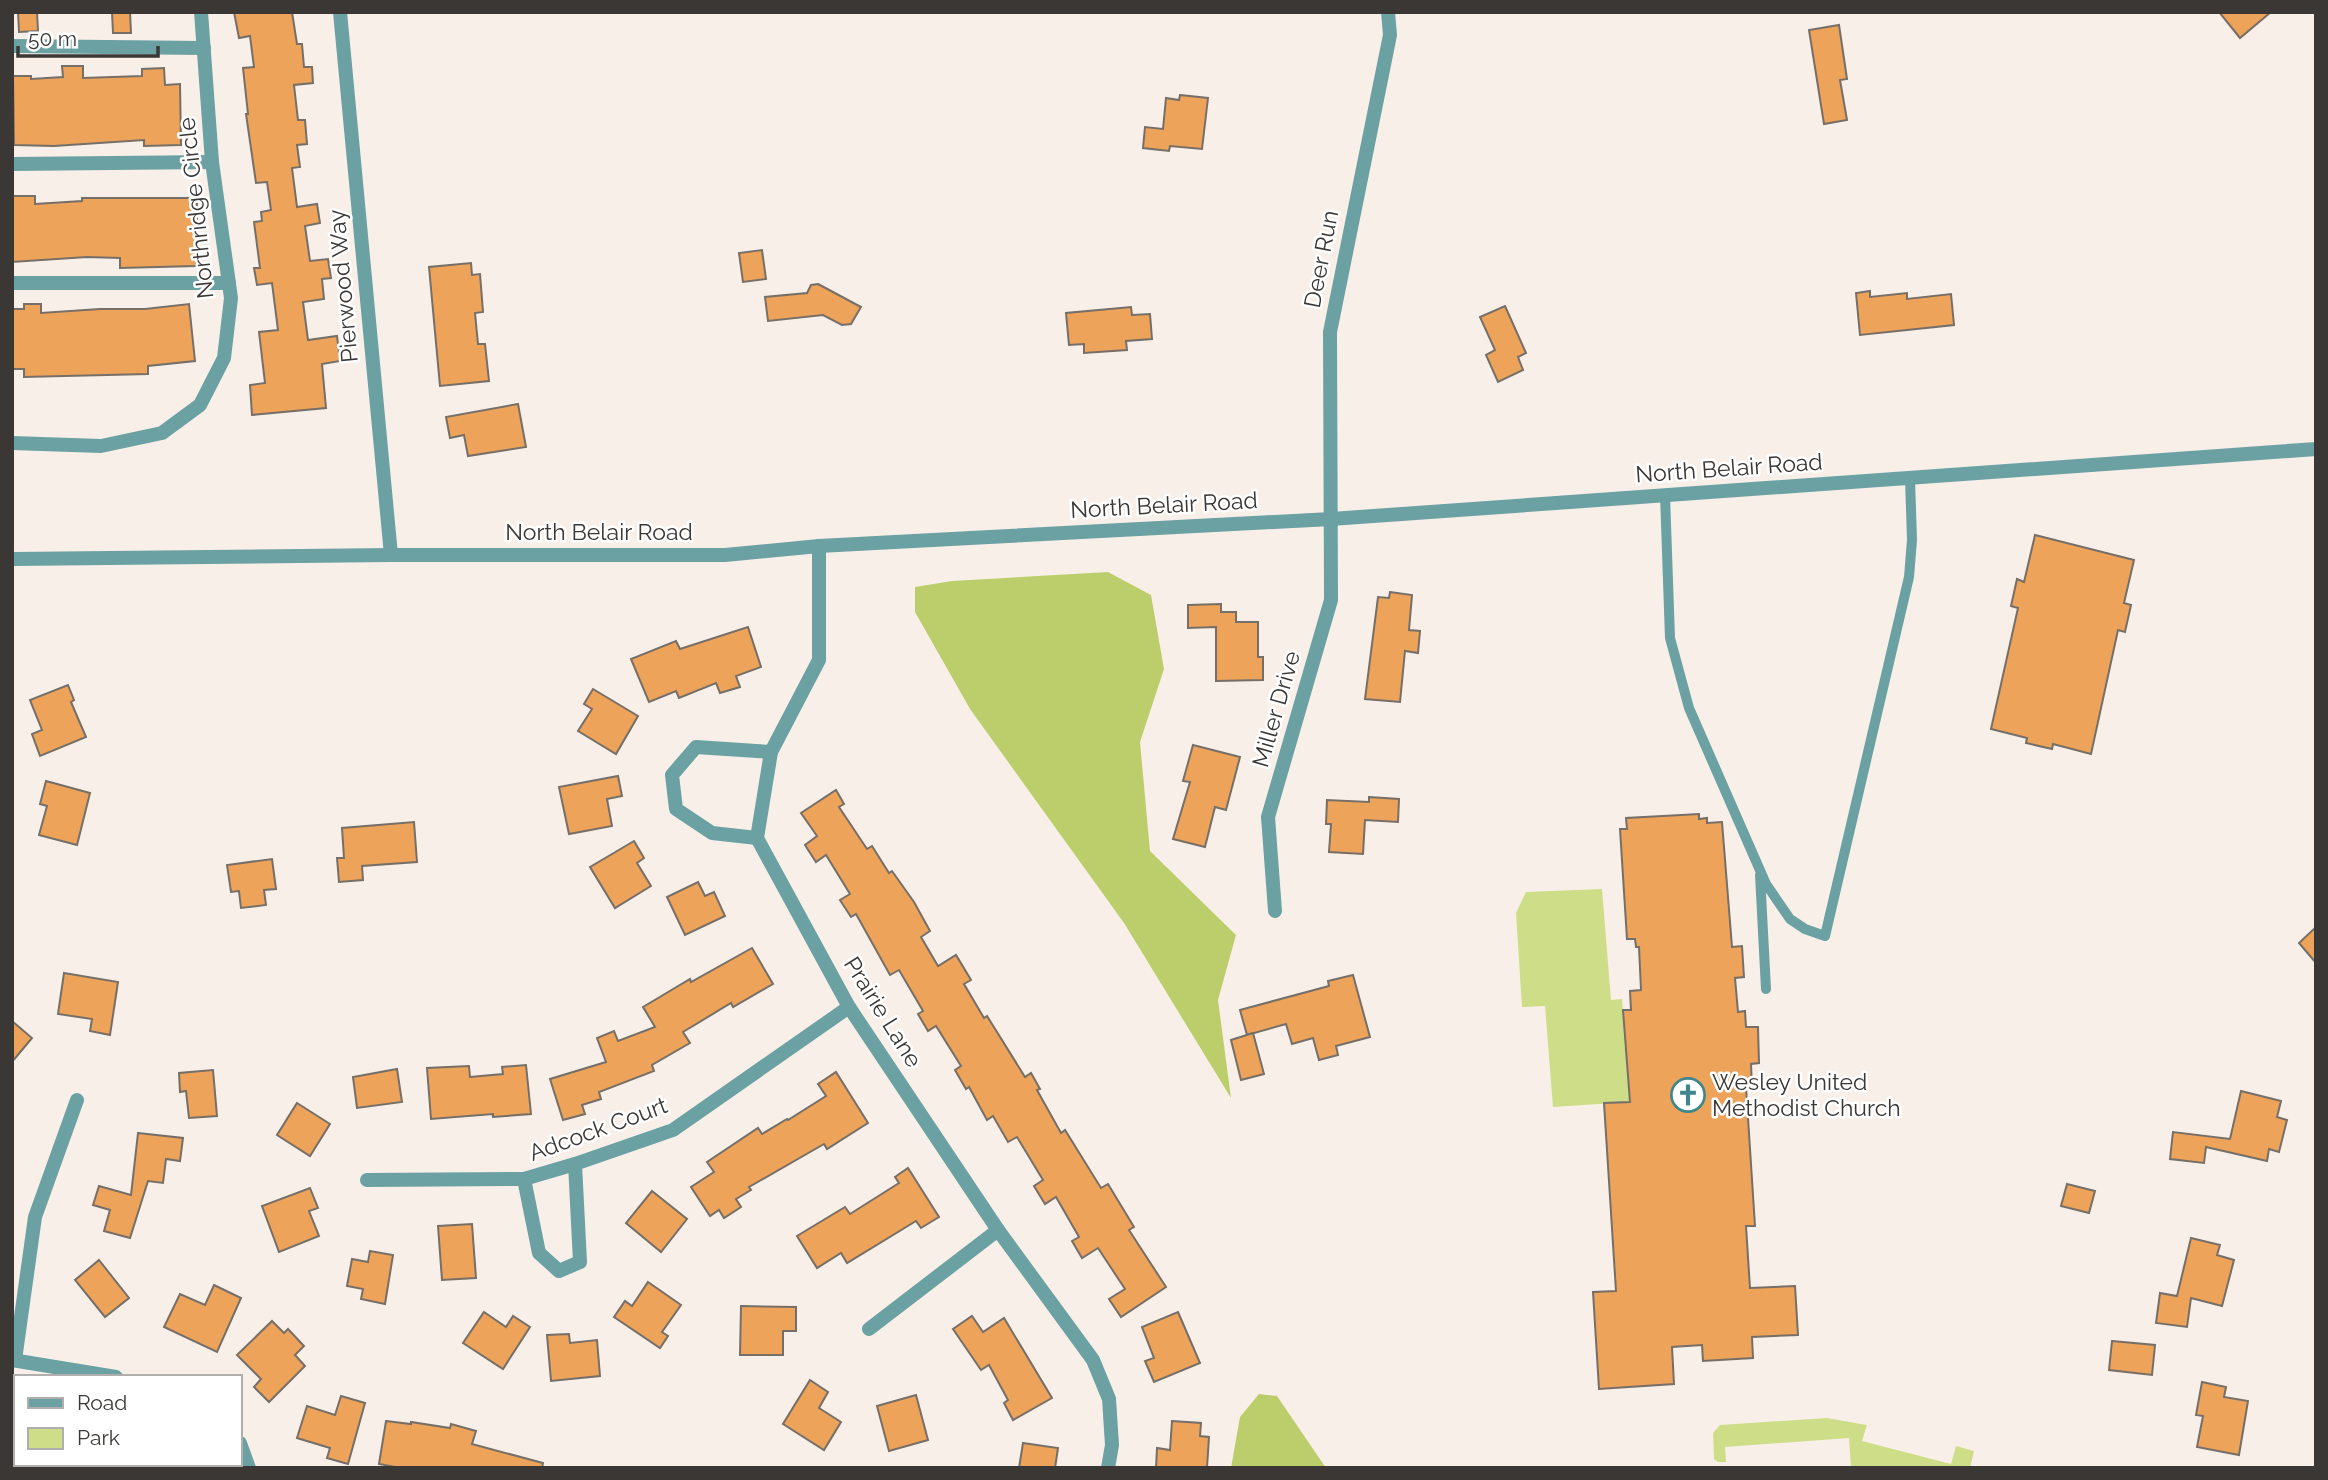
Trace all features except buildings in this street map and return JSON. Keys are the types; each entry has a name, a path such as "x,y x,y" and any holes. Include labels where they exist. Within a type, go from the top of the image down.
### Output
{"street":[{"name":"Northridge Circle","path":"12,443 101,446 162,433 201,405 225,358 231,298 212,162 201,12"},
{"name":"Pierwood Way","path":"340,12 391,555"},
{"name":"Deer Run","path":"1331,519 1330,332 1390,35 1388,12"},
{"path":"12,46 204,48"},
{"path":"12,164 212,162"},
{"path":"12,283 229,284"},
{"name":"North Belair Road","path":"12,559 726,555 819,546 1331,519 2316,449"},
{"name":"Miller Drive","path":"1275,911 1268,817 1331,600 1331,519"},
{"path":"771,752 696,747 673,775 676,808 712,833 757,838 771,752 819,660 819,546"},
{"name":"Prairie Lane","path":"757,838 849,1007 998,1230 1093,1360 1109,1399 1112,1445 1108,1468"},
{"name":"Adcock Court","path":"368,1180 524,1179 673,1130 849,1007"},
{"path":"78,1100 35,1217 14,1360 104,1375"},
{"path":"524,1179 540,1253 559,1271 580,1262 575,1164"},
{"path":"869,1329 998,1230"},
{"path":"242,1449 249,1468"}],"lane":[{"path":"1665,495 1670,638 1701,737 1766,884 1790,919 1805,929 1825,936 1909,577 1912,540 1910,478"},
{"path":"1759,869 1766,989"}],"green space":[{"path":"1108,572 1151,595 1164,669 1140,742 1150,851 1236,935 1218,1000 1231,1098 1124,923 970,709 915,612 915,587 952,581"},
{"path":"1602,889 1611,1000 1622,999 1630,1102 1553,1107 1545,1006 1522,1007 1516,913 1526,892"},
{"path":"1259,1394 1277,1396 1326,1468 1231,1468 1240,1417"},
{"path":"1827,1418 1867,1425 1862,1441 1951,1464 1956,1446 1974,1451 1970,1468 1851,1468 1849,1438 1725,1447 1726,1462 1714,1459 1713,1433 1720,1425"}],"place":[{"name":"Wesley United Methodist Church","path":"1688,1095"}]}
